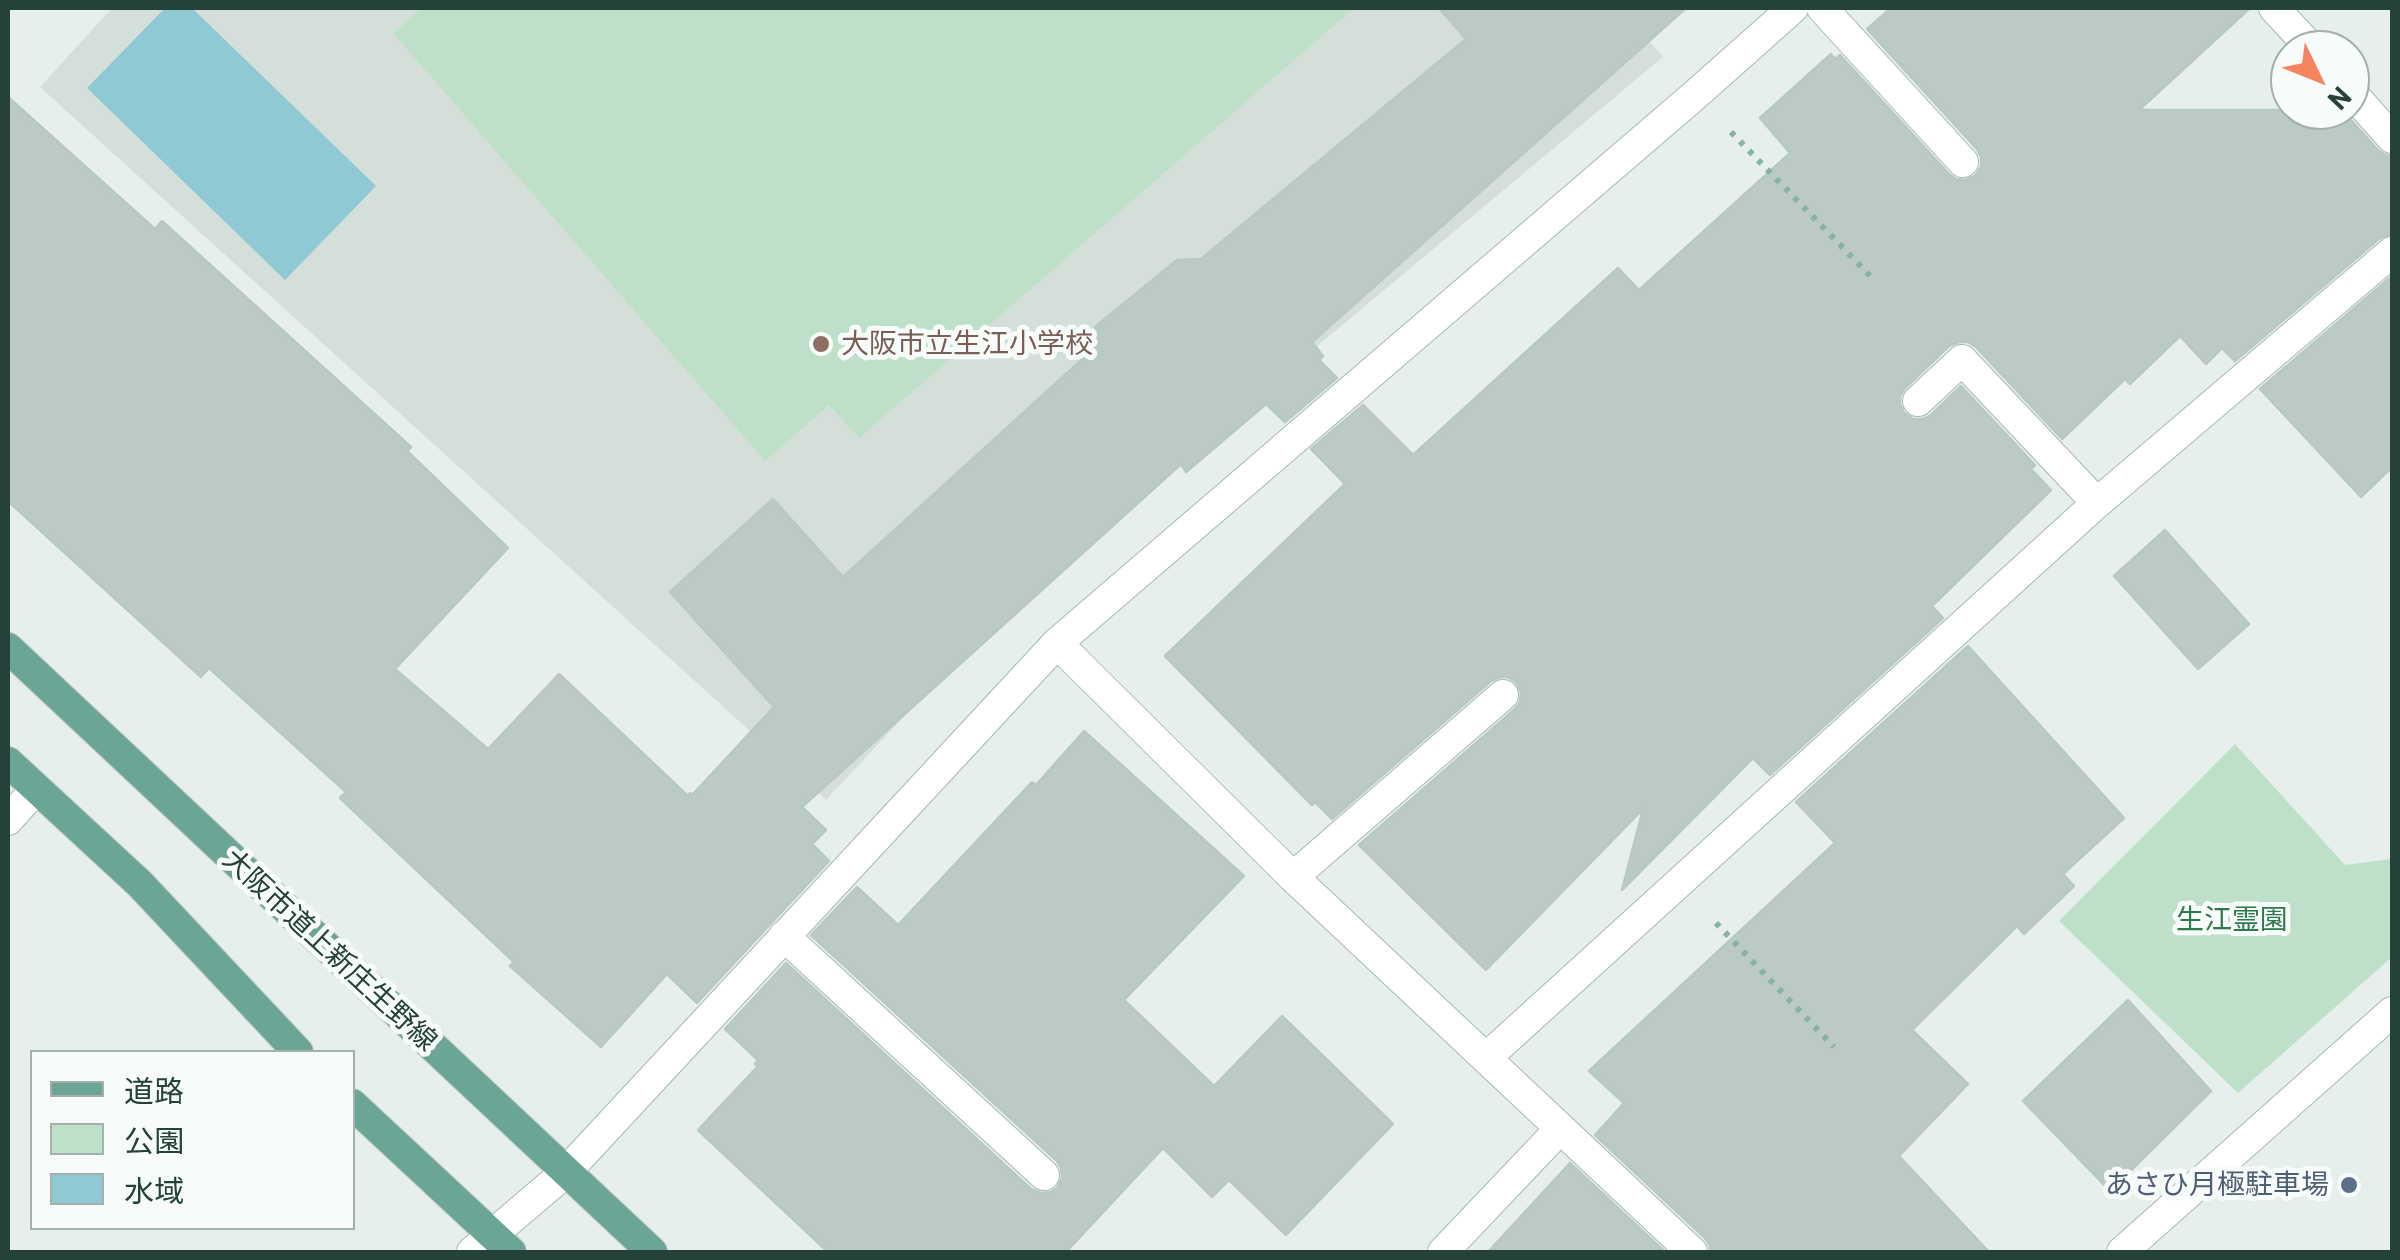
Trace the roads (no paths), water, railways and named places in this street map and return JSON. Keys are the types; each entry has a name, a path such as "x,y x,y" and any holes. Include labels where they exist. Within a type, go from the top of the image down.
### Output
{"main road":[{"name":"大阪市道上新庄生野線","path":"8,648 652,1252"},
{"path":"8,762 140,884 296,1050"},
{"path":"355,1107 492,1247"}],"street":[{"path":"492,1247 1057,643 1792,8"},
{"path":"1822,8 1963,162"},
{"path":"2274,8 2294,30"},
{"path":"2370,113 2392,138"},
{"path":"1486,1058 2098,502 2392,252"},
{"path":"1918,401 1962,360 2098,502"},
{"path":"1057,643 1293,876 1692,1252"},
{"path":"1293,876 1503,694"},
{"path":"8,820 36,788"},
{"path":"784,936 1044,1175"},
{"path":"2122,1252 2392,1012"},
{"path":"1443,1252 1560,1129"}],"water":[{"path":"165,8 192,8 376,186 285,280 87,88"}],"place":[{"name":"大阪市立生江小学校","path":"821,344"},
{"name":"あさひ月極駐車場","path":"2349,1185"}],"park label":[{"name":"生江霊園","path":"2232,920"}]}
